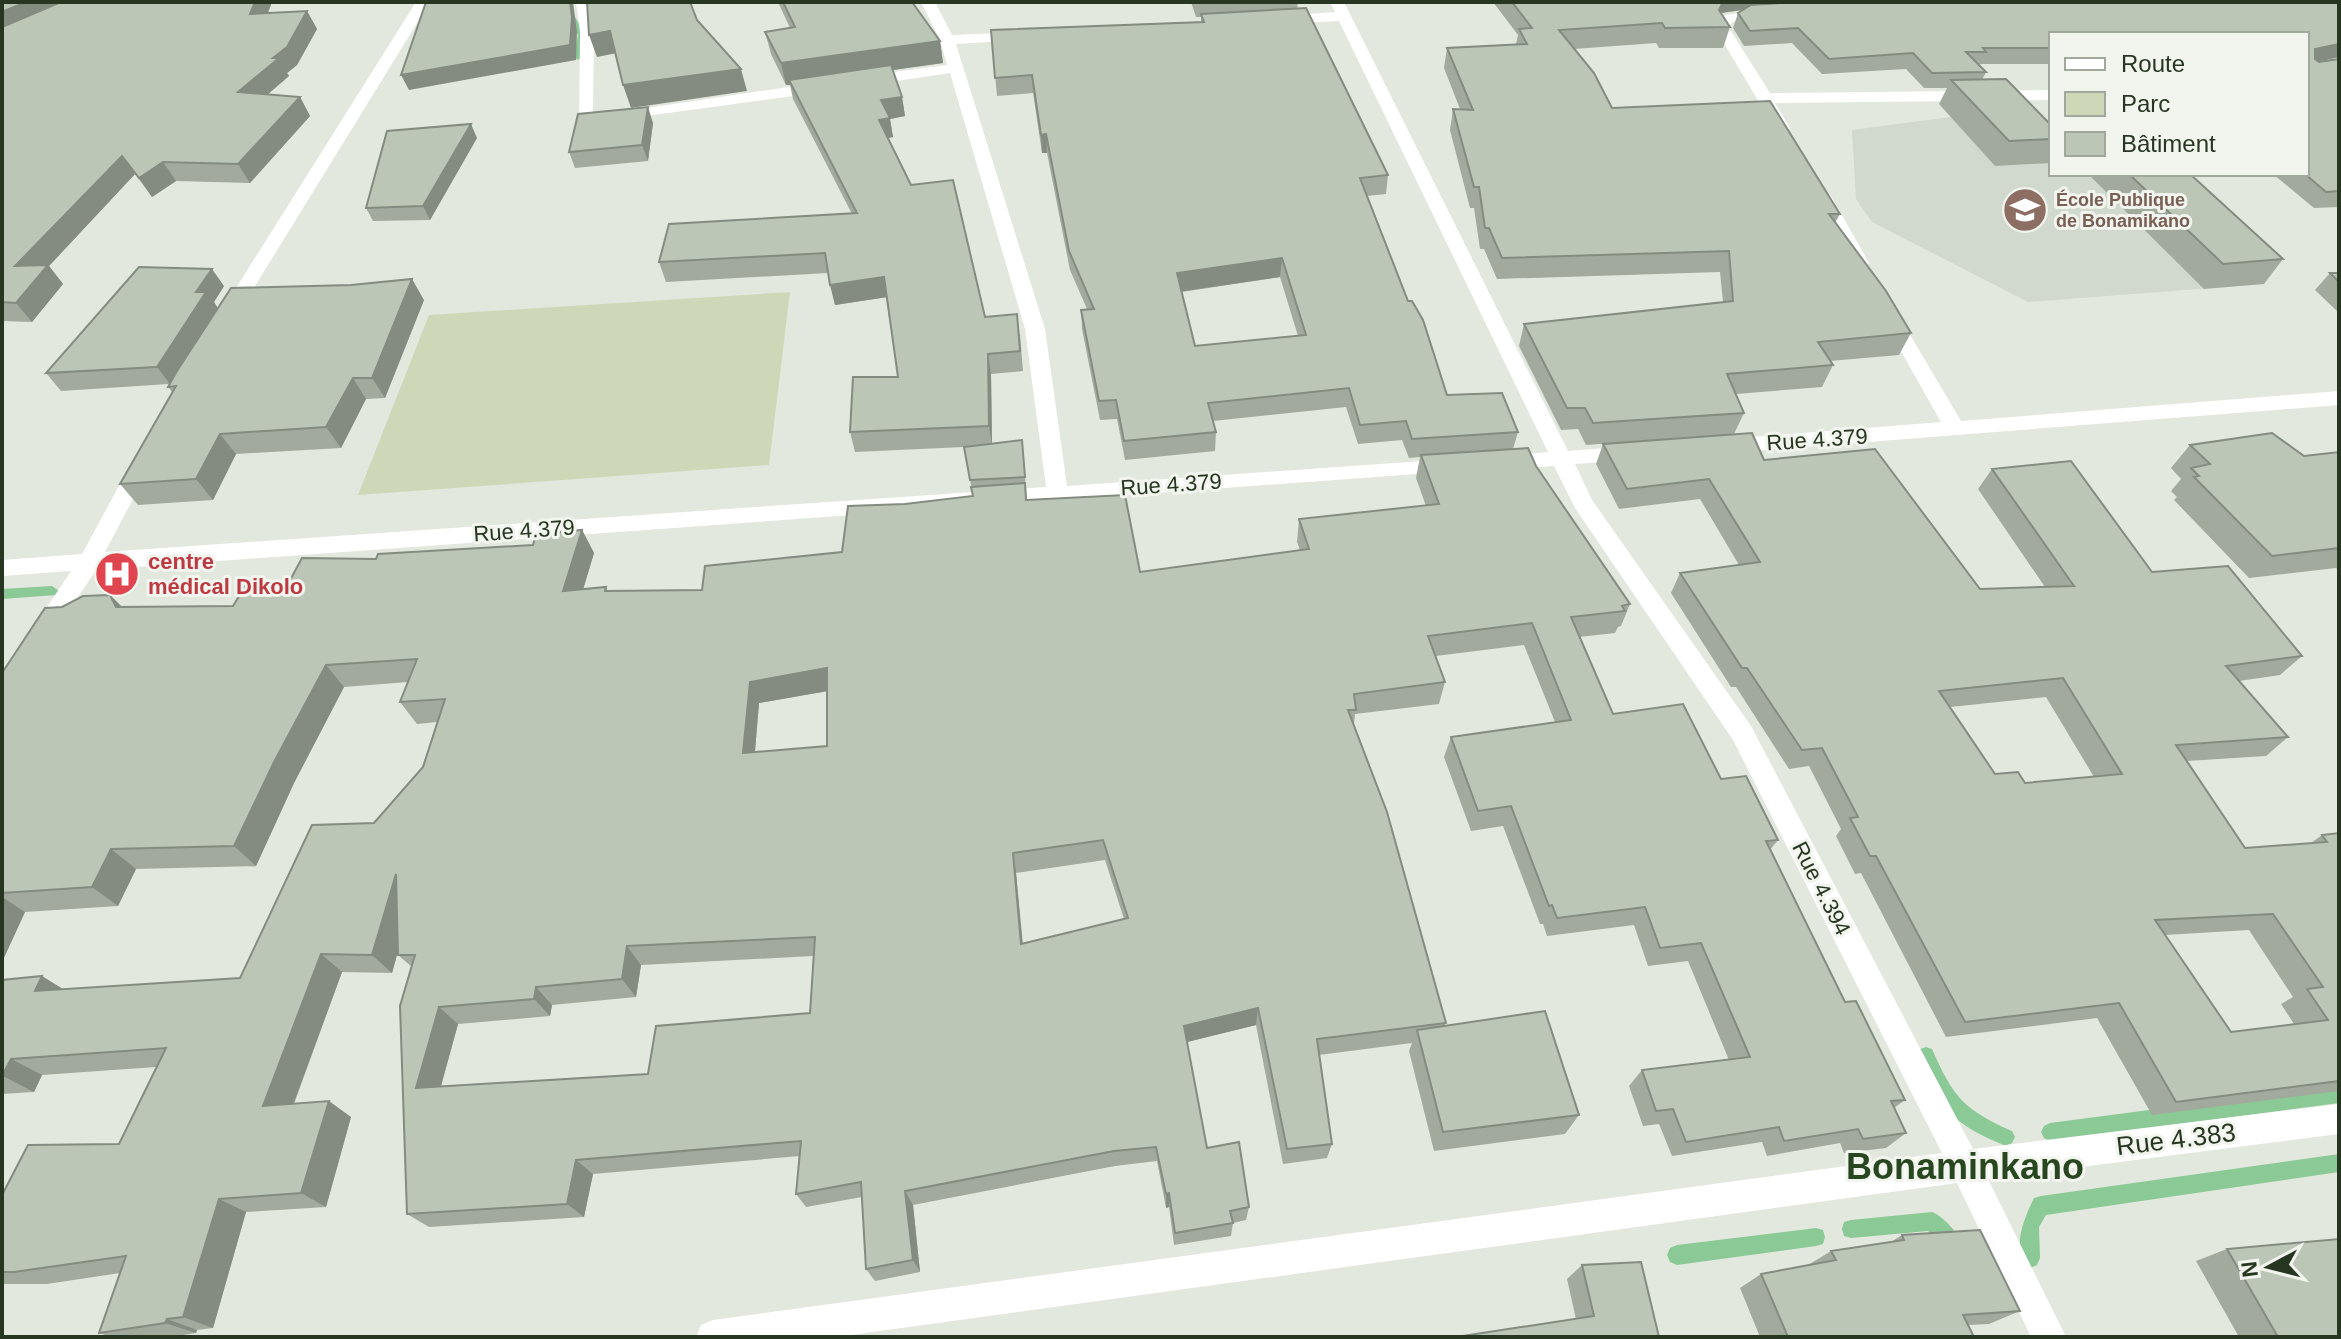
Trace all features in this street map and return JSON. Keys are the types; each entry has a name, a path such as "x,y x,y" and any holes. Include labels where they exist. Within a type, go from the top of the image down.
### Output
{"street":[{"path":"222,325 423,2"},
{"path":"583,2 587,32 585,122 955,68"},
{"path":"928,2 947,40 1035,329 1057,491"},
{"path":"1265,21 1341,9"},
{"name":"Rue 4.394","path":"1341,9 1583,503 1742,733 1965,1166 2049,1337"},
{"path":"1787,11 1743,13 1727,19 1722,28 1789,139"},
{"path":"947,40 1042,35"},
{"path":"1765,98 2049,95"},
{"path":"1813,181 1868,277"},
{"path":"1884,304 1955,428"},
{"name":"Rue 4.379","path":"1702,448 2339,398"},
{"path":"28,653 89,562 152,443"},
{"name":"Rue 4.379","path":"2,568 1654,451"},
{"name":"Rue 4.383","path":"713,1337 1965,1166 2339,1119"}],"shaded area":[{"name":"École Publique de Bonamikano","path":"2003,114 2049,126 2049,176 2148,176 2264,284 2028,302 1872,222 1856,199 1852,130 1951,117"}],"green space":[{"path":"790,292 769,465 358,495 429,315"}],"building":[{"path":"2,2 26,2 2,12"},
{"path":"61,2 255,2 250,14 307,11 287,47 273,58 279,58 238,92 300,97 238,164 163,162 139,178 122,156 15,266 48,265 16,303 2,302 2,27"},
{"path":"426,2 570,2 570,45 401,75"},
{"path":"587,2 690,2 697,20 741,69 623,85 610,31 589,35"},
{"path":"783,2 912,2 940,41 781,63 765,32 795,27"},
{"path":"1512,2 1723,2 1719,10 1730,27 1665,28 1662,23 1559,30 1594,73 1612,108 1770,101 1840,214 1829,214 1886,291 1911,333 1818,342 1833,365 1727,374 1744,413 1593,423 1585,408 1567,408 1524,324 1733,301 1729,251 1502,258 1489,228 1485,228 1479,187 1474,187 1453,109 1473,110 1447,48 1527,44 1519,29 1532,28"},
{"path":"1793,2 2339,2 2339,44 2315,49 2315,59 2319,62 2339,59 2339,191 2326,192 2307,176 2309,32 2049,32 2049,48 1983,48 1986,52 1966,52 1986,72 1932,73 1913,53 1829,59 1798,28 1750,31 1738,13 1751,5"},
{"path":"1306,8 1388,175 1360,178 1408,301 1412,301 1423,320 1447,395 1502,393 1518,432 1412,439 1406,421 1360,425 1349,388 1208,403 1216,432 1124,441 1116,400 1099,401 1081,310 1094,309 1069,251 1046,134 1041,135 1032,75 995,78 991,30 1204,22 1201,14","holes":["1282,258 1306,335 1195,346 1177,273"]},
{"path":"891,65 902,97 881,100 890,118 879,120 911,185 953,180 985,317 1017,314 1020,351 988,354 989,426 850,432 853,377 898,377 884,277 830,285 825,253 659,262 669,224 857,213 789,80"},
{"path":"2006,79 2049,123 2049,139 2009,141 1951,80"},
{"path":"648,107 642,145 569,152 578,114"},
{"path":"471,124 423,206 366,208 387,131"},
{"path":"2131,176 2192,176 2283,259 2223,264"},
{"path":"139,267 212,269 196,292 206,292 157,367 46,373"},
{"path":"2330,273 2339,273 2339,282"},
{"path":"412,279 372,378 353,378 326,427 220,434 196,479 120,484 176,386 168,387 177,371 231,288 351,285"},
{"path":"1752,433 1764,460 1875,449 1980,589 2074,586 1992,469 2071,461 2152,572 2228,566 2302,656 2226,666 2288,737 2176,745 2245,848 2327,842 2322,835 2339,833 2339,1081 2176,1102 2119,1003 1965,1022 1876,856 1870,856 1850,818 1858,817 1822,748 1802,750 1747,668 1742,668 1680,573 1760,562 1709,479 1627,489 1603,444","holes":["2063,678 2122,774 2025,783 2018,772 1995,774 1939,691","2273,914 2323,987 2307,989 2328,1020 2231,1032 2155,920"]},
{"path":"2272,433 2304,456 2339,452 2339,548 2272,556 2194,477 2199,476 2191,468 2210,464 2190,445"},
{"path":"1022,440 1025,477 970,480 964,447"},
{"path":"1528,448 1536,466 1630,604 1622,606 1625,611 1571,617 1613,714 1683,704 1721,779 1746,776 1778,840 1766,841 1845,1002 1856,1001 1905,1100 1891,1101 1906,1133 1863,1139 1858,1129 1784,1141 1779,1127 1686,1142 1673,1109 1656,1111 1642,1070 1750,1057 1701,943 1660,948 1645,907 1557,918 1552,905 1549,906 1511,806 1478,811 1451,737 1571,720 1532,623 1428,636 1445,682 1354,694 1356,710 1348,710 1387,812 1446,1023 1317,1039 1332,1144 1287,1149 1258,1008 1184,1026 1207,1148 1239,1142 1249,1207 1230,1211 1233,1223 1175,1233 1169,1193 1166,1194 1156,1147 1114,1151 905,1191 913,1260 866,1269 861,1182 796,1194 801,1141 576,1160 567,1204 407,1214 400,1006 415,955 398,955 396,874 372,955 321,954 263,1106 329,1101 301,1193 219,1199 183,1317 167,1319 165,1323 99,1333 126,1256 2,1272 2,1195 28,1145 119,1144 166,1048 11,1059 2,1076 2,980 42,976 35,991 240,978 312,825 374,823 423,767 445,699 400,702 417,659 326,665 274,762 234,846 111,849 92,887 2,893 2,673 45,608 62,607 83,596 110,595 116,607 233,606 247,583 288,584 302,558 376,559 378,554 533,545 536,534 582,530 563,591 606,587 605,591 702,590 705,566 842,552 848,506 905,504 973,496 971,487 1025,483 1026,500 1125,495 1140,572 1309,549 1299,519 1439,504 1421,455","holes":["827,668 827,746 743,753 750,682","1103,840 1128,918 1021,944 1013,853","815,937 810,1013 656,1026 648,1074 416,1088 439,1007 534,999 536,987 622,979 627,946"]},
{"path":"1545,1011 1579,1115 1443,1132 1417,1030"},
{"path":"1980,1230 2020,1311 1963,1315 1974,1337 1788,1337 1761,1274 1836,1260 1831,1251 1904,1240 1902,1235"},
{"path":"2339,1239 2339,1337 2278,1337 2227,1249"},
{"path":"1641,1262 1659,1337 1456,1337 1594,1316 1582,1265"}],"waterway":[{"path":"570,16 582,35 578,57"},
{"path":"2,594 52,591"},
{"path":"1926,1055 1940,1086 1955,1107 1975,1122 2006,1137"},
{"path":"2050,1132 2339,1094"},
{"path":"2041,1206 2339,1163"},
{"path":"2030,1258 2030,1226 2041,1205"},
{"path":"1851,1229 1932,1221 1954,1245"},
{"path":"1677,1255 1816,1237"}],"place":[{"name":"École Publique de Bonamikano","path":"2025,210"},
{"name":"centre médical Dikolo","path":"117,574"}],"district":[{"name":"Bonaminkano","path":"1965,1166"}]}
